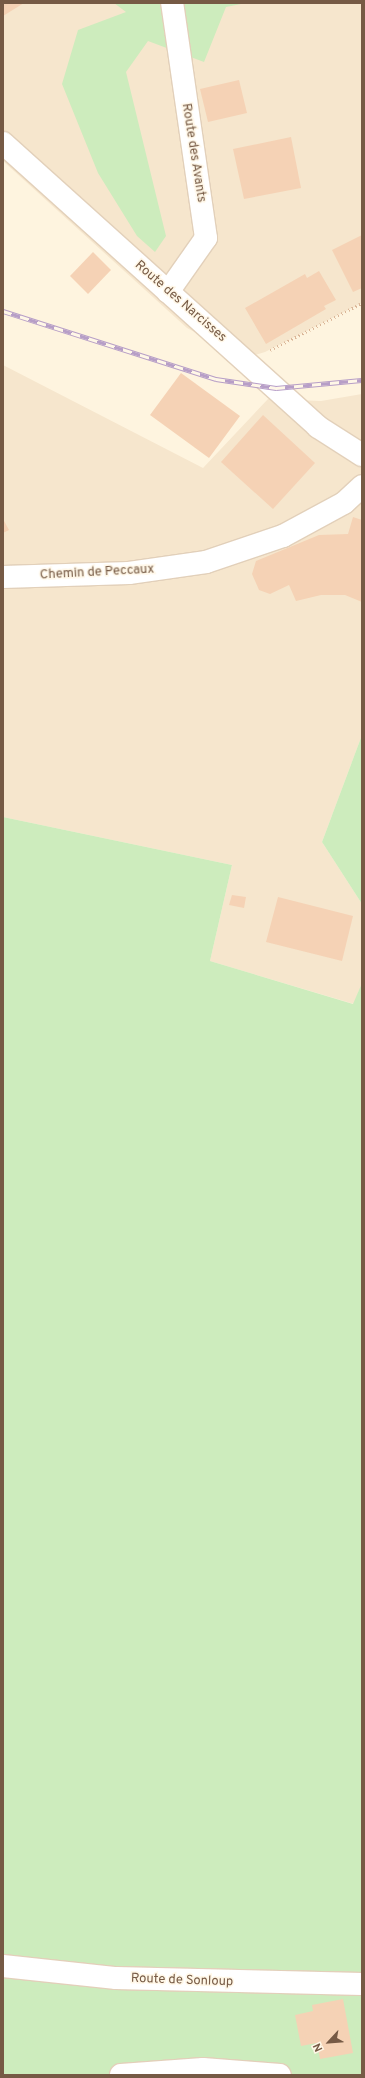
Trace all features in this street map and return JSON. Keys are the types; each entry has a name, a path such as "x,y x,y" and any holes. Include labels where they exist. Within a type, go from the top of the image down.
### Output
{"street":[{"name":"Route des Avants","path":"168,292 206,238 172,3"},
{"name":"Route des Narcisses","path":"3,143 168,292 244,358 318,427 362,455"},
{"name":"Chemin de Peccaux","path":"3,577 129,574 206,562 283,536 344,503 362,486"},
{"name":"Route de Sonloup","path":"3,1966 132,1979 362,1984"},
{"path":"121,2075 203,2069 280,2075"}],"path":[{"path":"244,358 265,352 362,303"}],"shaded area":[{"path":"3,3 362,3 362,303 265,352 244,358 187,328 3,161"},
{"path":"3,365 203,468 268,399 321,401 362,394 362,735 322,842 362,904 362,983 354,1004 210,961 232,865 3,817"}],"green space":[{"path":"114,3 246,3 226,7 204,62 148,41 126,72 166,236 155,252 137,236 98,173 62,84 78,30 126,12"},
{"path":"362,735 362,904 322,842"},
{"path":"3,817 232,865 210,961 353,1004 362,983 362,2075 3,2075"}],"building":[{"path":"3,3 24,3 3,16"},
{"path":"239,80 247,113 208,122 200,89"},
{"path":"291,137 301,188 244,199 233,149"},
{"path":"362,235 362,288 353,292 332,250"},
{"path":"93,252 111,270 88,294 70,276"},
{"path":"319,271 336,300 324,306 326,309 266,344 245,308 305,274 307,278"},
{"path":"181,373 240,416 209,458 150,415"},
{"path":"263,415 315,463 273,509 221,462"},
{"path":"353,517 362,520 362,602 345,595 321,595 296,601 289,585 270,594 259,590 252,574 256,561 319,535 348,534"},
{"path":"3,519 9,530 3,533"},
{"path":"232,895 246,897 244,908 229,905"},
{"path":"278,897 353,916 342,961 266,942"},
{"path":"343,1999 353,2053 320,2059 317,2043 301,2046 295,2015 313,2011 312,2005"}],"railway":[{"path":"3,311 216,379 276,388 362,380"}]}
